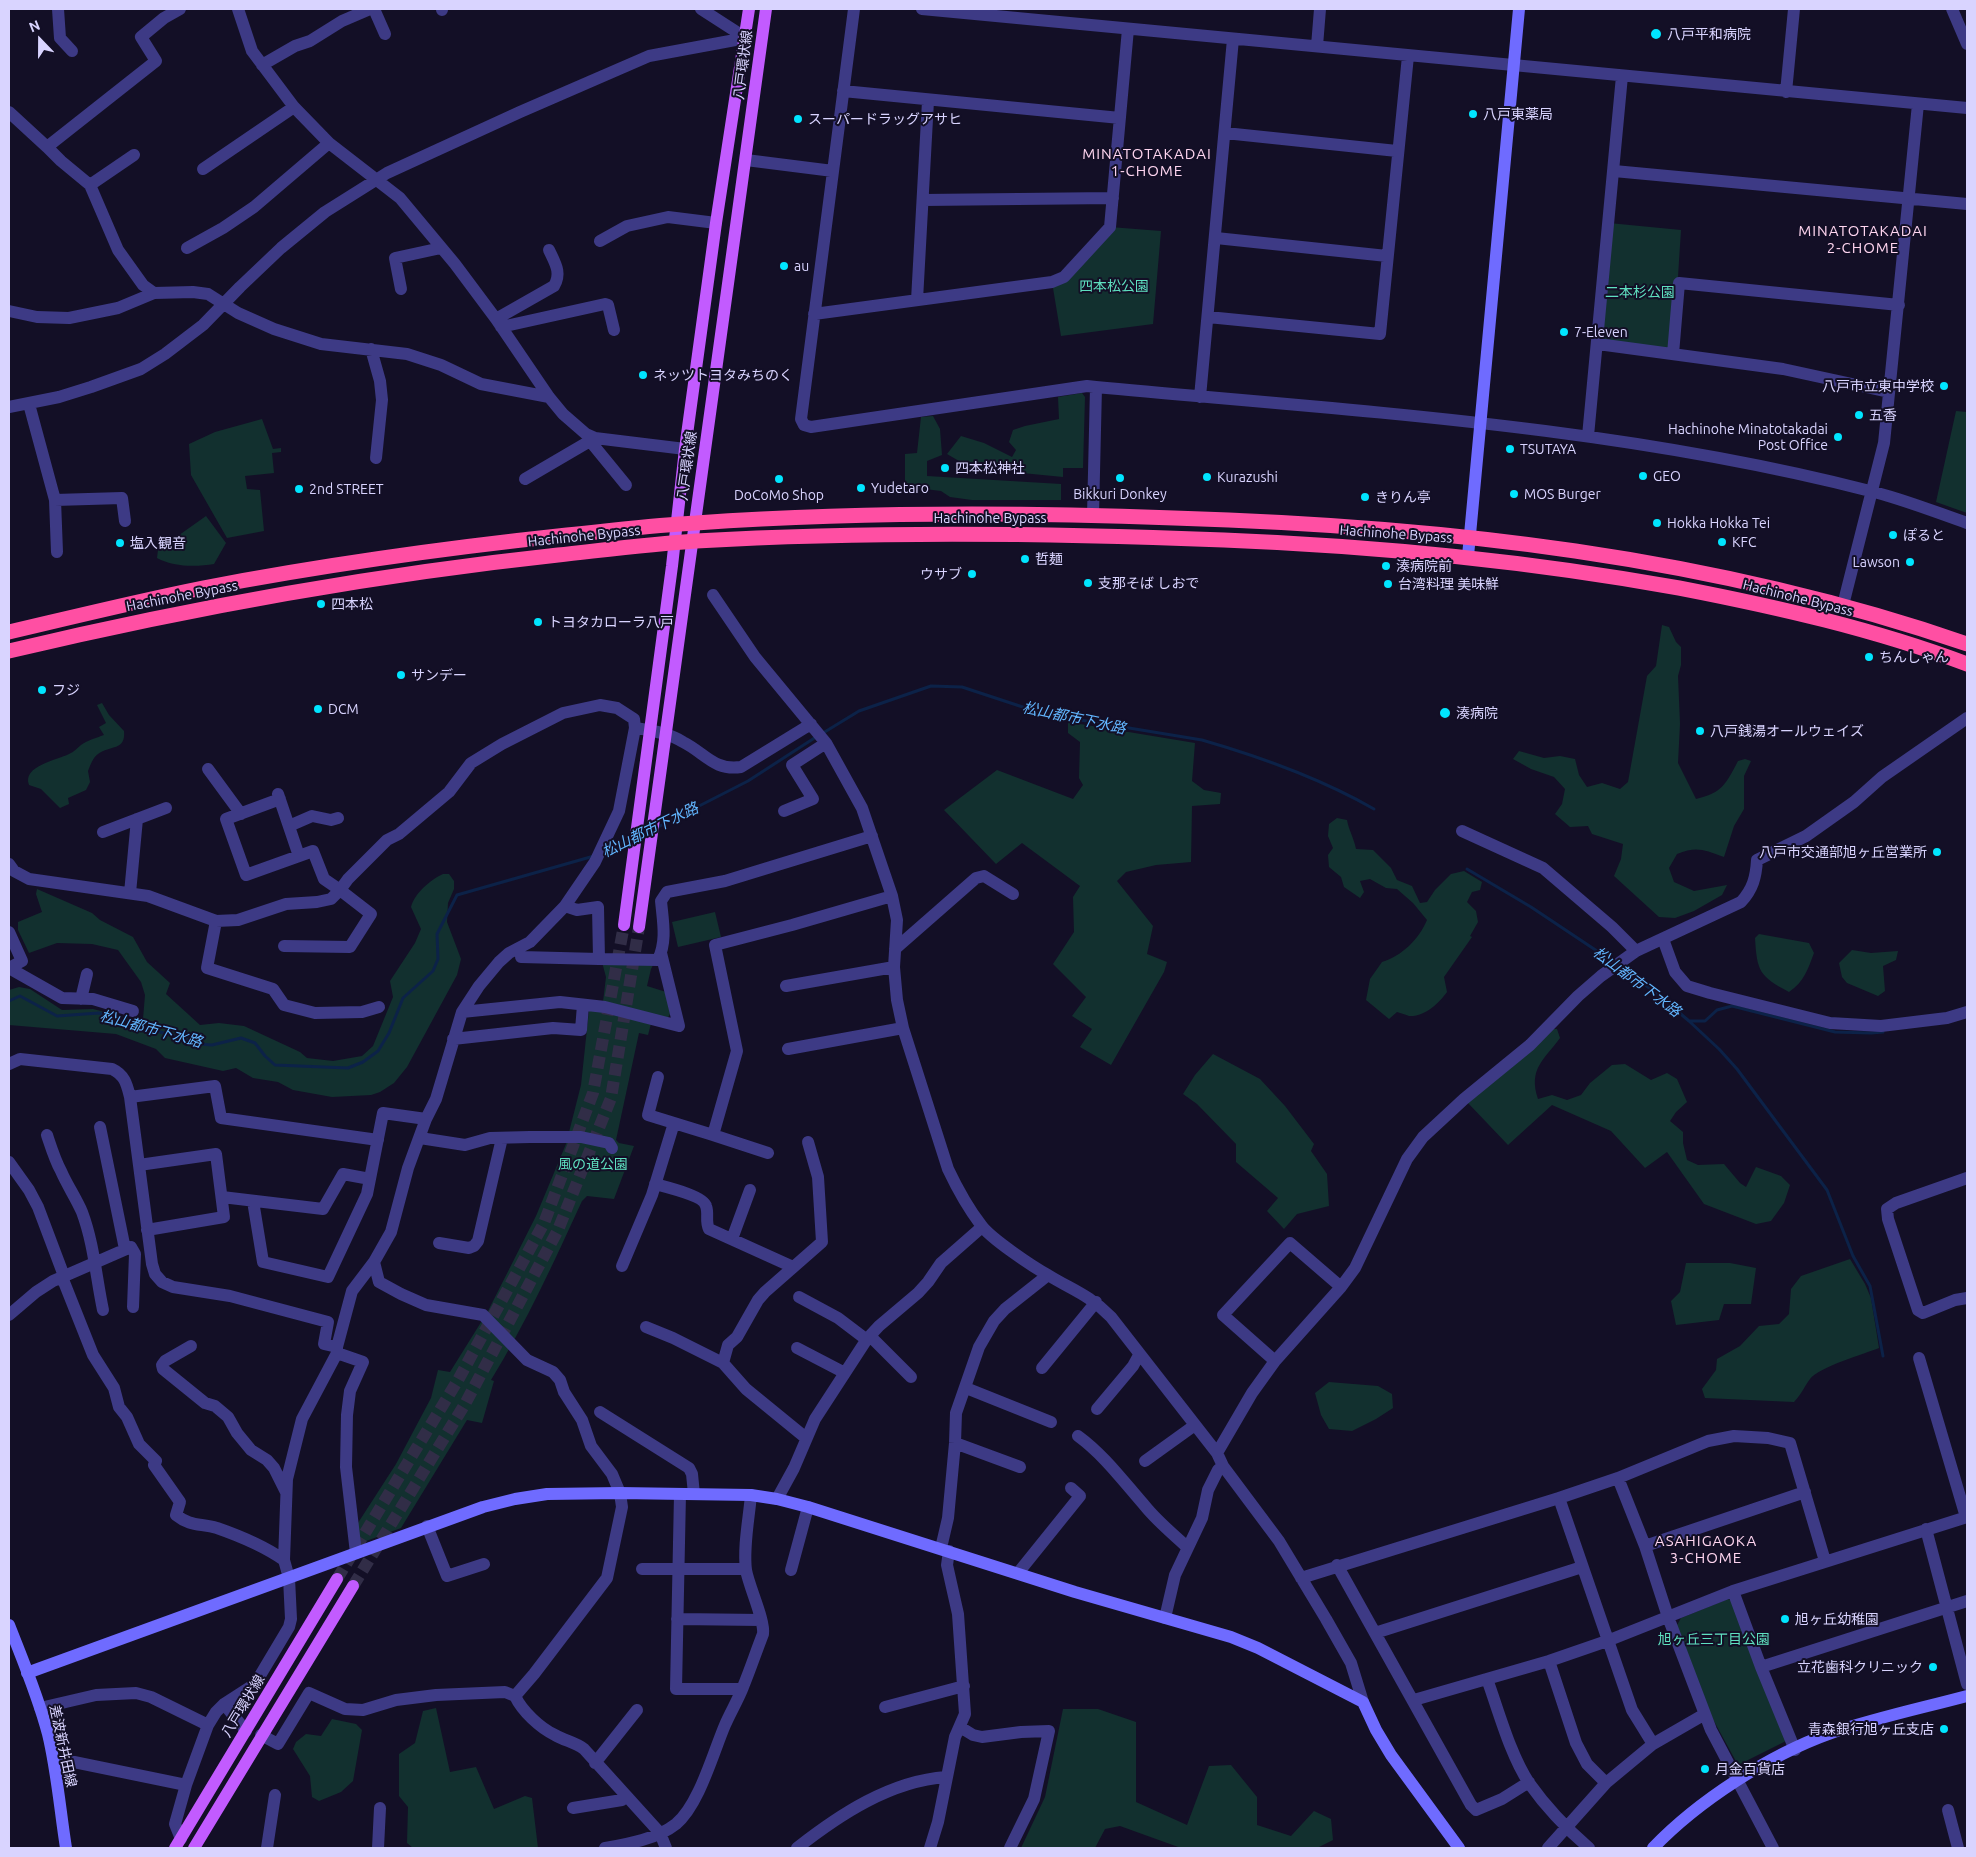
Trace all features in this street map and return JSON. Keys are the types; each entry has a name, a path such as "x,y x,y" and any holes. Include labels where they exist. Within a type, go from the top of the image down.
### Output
{"highway":[{"name":"Hachinohe Bypass","path":"9,632 199,589 301,571 479,544 694,523 881,515 1093,515 1316,524 1469,538 1650,562 1725,577 1843,605 1922,628 1967,644"},
{"name":"Hachinohe Bypass","path":"9,651 259,597 475,564 693,541 832,535 1096,536 1269,542 1468,556 1623,578 1756,603 1852,627 1932,651 1967,664"}],"main road":[{"name":"八戸環状線","path":"624,925 672,566 675,524 716,223 750,9"},
{"name":"八戸環状線","path":"639,927 766,9"},
{"name":"八戸環状線","path":"178,1844 337,1579"},
{"path":"194,1848 353,1586"}],"street":[{"path":"58,9 60,38 72,51"},
{"path":"48,148 156,61 142,38 164,18 180,9"},
{"path":"238,9 252,51 294,107 329,144 400,198 455,264 499,323 548,397 563,414 593,440 626,485"},
{"path":"262,65 342,21 370,9"},
{"path":"374,9 385,34"},
{"path":"701,9 746,38"},
{"path":"854,9 801,420 804,425 811,427 1077,388 1096,387 1479,423 1651,445 1872,491 1967,523"},
{"path":"930,9 1967,108"},
{"path":"1317,46 1320,9"},
{"path":"1468,556 1519,9"},
{"path":"1786,92 1794,9"},
{"path":"1952,9 1967,44"},
{"path":"814,314 1052,282 1064,277 1110,227 1128,28"},
{"path":"9,407 67,394 141,369 166,354 203,325 240,287 296,236 325,212 374,179 520,112 649,56 746,38"},
{"path":"1200,396 1226,133 1233,39"},
{"path":"1208,317 1380,334 1408,56"},
{"path":"1588,436 1622,76"},
{"path":"843,91 1120,118"},
{"path":"916,300 928,100"},
{"path":"1843,605 1884,443 1918,104"},
{"path":"203,169 294,107"},
{"path":"9,112 61,161 90,184 118,250 144,284 154,293"},
{"path":"1226,133 1397,151"},
{"path":"187,248 223,228 254,207 329,144"},
{"path":"90,184 134,155"},
{"path":"746,160 833,171"},
{"path":"1614,170 1967,204"},
{"path":"923,200 1113,198"},
{"path":"600,241 627,226 668,217 716,223"},
{"path":"1216,238 1387,256"},
{"path":"401,289 395,258 441,248"},
{"path":"499,323 554,286 558,280 558,273 549,250"},
{"path":"1673,354 1679,283 1899,305"},
{"path":"9,311 37,317 69,318 118,308 154,293 193,292 208,294 238,313 274,329 322,344 407,354 441,365 481,384 548,397"},
{"path":"499,323 605,304 608,305 614,330"},
{"path":"1598,344 1783,369 1889,392"},
{"path":"371,349 380,381 382,400 376,458"},
{"path":"1093,515 1096,387"},
{"path":"29,404 55,500 57,552"},
{"path":"524,479 593,440 685,449"},
{"path":"55,500 122,498 126,521"},
{"path":"713,595 755,657 826,743 862,808 892,896 897,920 894,967 897,1000 903,1028 948,1169 956,1186 982,1226 1048,1275 1077,1289 1096,1302 1111,1317 1217,1453 1223,1466 1279,1541 1351,1663 1363,1702 1376,1730 1391,1755 1459,1848"},
{"path":"9,864 14,871 28,878 148,896 216,921 238,920 286,904 332,899 348,879 387,840 399,834 449,792 471,763 502,744 563,714 600,705 617,708 634,720 635,728 619,811 595,862 565,906 530,942 509,953 499,962 479,986 462,1012 436,1099 426,1119 408,1168 391,1232 374,1262 352,1291 337,1350 302,1419 287,1478 286,1492 284,1560 289,1578 290,1627 255,1684 224,1704 216,1712 208,1725 186,1785 175,1824 178,1844"},
{"path":"1217,1453 1252,1394 1275,1361 1355,1268 1407,1159 1423,1137 1464,1099 1530,1045 1578,996 1601,976 1636,951 1742,902 1755,880 1757,860 1806,836 1854,802 1882,777 1967,718"},
{"path":"635,728 666,734 683,741 718,766 730,769 741,767 811,724"},
{"path":"784,811 813,800 792,765 826,743"},
{"path":"208,769 241,814"},
{"path":"284,946 350,947 371,914 324,879 313,852 246,875 226,819 279,797 299,856"},
{"path":"103,832 166,808"},
{"path":"289,826 312,816 331,820 338,818"},
{"path":"130,893 137,819"},
{"path":"1462,831 1543,868 1612,927 1636,951"},
{"path":"521,957 658,960 661,954 664,935 661,901 667,892 725,882 872,836"},
{"path":"895,949 976,878 984,876 1012,894"},
{"path":"713,1135 737,1051 715,945 892,896"},
{"path":"565,906 577,910 598,907 599,959"},
{"path":"216,921 207,968 273,990 284,1005 315,1013 362,1012 379,1008"},
{"path":"9,932 22,961 9,968"},
{"path":"1663,939 1675,972 1687,986 1830,1023 1881,1026 1947,1018 1967,1012"},
{"path":"462,1012 560,1002 604,1007 679,1026 661,954"},
{"path":"786,986 894,967"},
{"path":"9,968 62,998 94,999 133,1010"},
{"path":"81,999 87,974"},
{"path":"453,1039 553,1028 581,1030 584,1005"},
{"path":"788,1049 903,1028"},
{"path":"9,1064 20,1059 112,1069 120,1073 125,1080 130,1097 152,1264 155,1274 162,1282 173,1287 230,1296 328,1322 324,1344 363,1362 350,1391 347,1414 346,1467 356,1553"},
{"path":"658,1077 648,1115 768,1153"},
{"path":"130,1097 215,1086 221,1118 378,1140"},
{"path":"253,1201 263,1262 328,1277 367,1194 383,1113 426,1119"},
{"path":"622,1266 656,1184 674,1123"},
{"path":"100,1127 125,1249"},
{"path":"47,1135 56,1163 81,1211 95,1262 97,1284 103,1310"},
{"path":"420,1138 464,1145 490,1138 582,1137 610,1143 612,1148"},
{"path":"439,1243 469,1248 478,1241 502,1138"},
{"path":"723,1363 728,1345 742,1329 758,1300 822,1242 818,1177 808,1142"},
{"path":"139,1165 216,1154 222,1197 224,1217 147,1230"},
{"path":"9,1162 30,1190 38,1207 93,1355 114,1388 119,1407 127,1417 139,1444 156,1461 154,1465 180,1502 176,1515 185,1522 216,1528 268,1549 284,1560"},
{"path":"222,1197 323,1209 343,1174 370,1180"},
{"path":"1967,1178 1896,1203 1888,1209 1888,1219 1918,1310 1924,1312 1955,1300 1967,1298"},
{"path":"656,1184 702,1200 707,1207 706,1221 709,1229 793,1267"},
{"path":"732,1239 750,1190"},
{"path":"777,1499 794,1468 815,1419 868,1338 884,1321 918,1293 941,1263 982,1226"},
{"path":"1275,1361 1224,1315 1290,1243 1341,1286"},
{"path":"9,1315 36,1292 63,1276 131,1247 134,1254 133,1307"},
{"path":"374,1262 379,1282 426,1305 483,1315 527,1360 553,1372 560,1380 564,1392 582,1420 591,1446 612,1474 620,1493 622,1507 606,1578 534,1674 515,1696"},
{"path":"932,1847 955,1737 965,1714 958,1614 945,1550 956,1443 956,1413 966,1388 978,1347 994,1321 1012,1303 1048,1275"},
{"path":"799,1297 838,1318 868,1338 911,1377"},
{"path":"1042,1368 1096,1302"},
{"path":"646,1327 723,1363 746,1389 806,1438"},
{"path":"191,1346 165,1362 162,1365 163,1369 205,1402 215,1406 228,1417 237,1434 251,1450 267,1460 274,1468 286,1492"},
{"path":"797,1348 844,1373"},
{"path":"1096,1409 1133,1366 1139,1355"},
{"path":"1414,1700 1549,1661 1608,1641 1733,1590 1967,1517 1919,1358"},
{"path":"966,1388 1051,1422"},
{"path":"600,1412 689,1468 692,1474 694,1494"},
{"path":"1145,1461 1195,1425"},
{"path":"1078,1436 1115,1470 1160,1523 1187,1547"},
{"path":"1301,1578 1337,1565 1559,1498 1618,1478 1708,1441 1734,1436 1768,1438 1790,1443 1824,1561"},
{"path":"956,1443 1020,1468"},
{"path":"1165,1618 1174,1575 1202,1518 1208,1490 1218,1470 1223,1466"},
{"path":"1618,1478 1645,1546 1704,1714 1772,1848"},
{"path":"1018,1573 1080,1496 1070,1488"},
{"path":"1645,1546 1805,1492"},
{"path":"27,1673 427,1526 483,1507 514,1499 547,1494 751,1495 808,1507 1230,1637 1258,1648 1363,1702"},
{"path":"680,1494 676,1689 742,1689"},
{"path":"605,1848 629,1844 660,1833 676,1824 687,1812 701,1786 725,1725 742,1689 764,1627 746,1569 751,1495"},
{"path":"1559,1498 1632,1710 1653,1744"},
{"path":"791,1570 808,1507"},
{"path":"427,1526 447,1576 484,1564"},
{"path":"1926,1529 1967,1684"},
{"path":"1337,1565 1471,1805 1476,1810 1502,1799 1529,1782"},
{"path":"1375,1632 1582,1567"},
{"path":"642,1570 746,1569"},
{"path":"1733,1590 1761,1667 1795,1750"},
{"path":"1761,1667 1967,1601"},
{"path":"677,1619 761,1620"},
{"name":"差波新井田線","path":"9,1625 40,1708 54,1761 66,1848"},
{"path":"1549,1661 1576,1743 1587,1764 1606,1783"},
{"path":"1486,1679 1529,1782 1566,1828 1589,1848"},
{"path":"885,1707 964,1686"},
{"path":"261,1735 278,1744 310,1693 345,1709 363,1710 396,1700 436,1695 505,1692 515,1696 519,1705 534,1720 554,1735 577,1744 660,1833 666,1848"},
{"path":"40,1708 96,1695 136,1693 152,1697 208,1725"},
{"path":"1653,1848 1666,1834 1737,1780 1828,1734 1862,1723 1967,1696"},
{"path":"224,1704 246,1731"},
{"path":"596,1763 637,1710"},
{"path":"1548,1848 1606,1783 1653,1744 1704,1714"},
{"path":"960,1727 973,1735 982,1737 1020,1732 1049,1731 1034,1799 1010,1848"},
{"path":"54,1761 74,1762 186,1785"},
{"path":"796,1848 818,1832 877,1797 900,1786 946,1777"},
{"path":"267,1848 275,1795"},
{"path":"573,1808 622,1800 626,1797"},
{"path":"378,1848 380,1808"},
{"path":"1948,1810 1958,1848"}],"green space":[{"name":"二本杉公園","path":"1609,223 1681,230 1673,354 1598,344"},
{"name":"四本松公園","path":"1110,227 1161,231 1153,324 1061,336 1052,282"},
{"path":"1082,393 1085,397 1083,468 1063,468 1063,477 971,468 947,454 961,436 984,443 1012,457 1016,450 1009,442 1013,430 1059,419 1058,397"},
{"path":"1956,411 1967,412 1967,513 1936,502"},
{"path":"933,416 940,429 942,455 927,461 927,476 1061,484 1061,500 972,500 950,497 941,491 909,487 905,482 905,454 917,453 921,417"},
{"path":"262,419 273,449 281,448 281,452 272,453 274,473 245,476 247,489 260,490 264,531 227,538 191,475 189,444 215,432"},
{"path":"206,516 226,543 214,564 185,566 157,558 158,550"},
{"path":"1662,625 1669,627 1676,642 1681,647 1681,665 1678,676 1680,724 1678,763 1696,799 1705,797 1718,790 1726,782 1738,761 1745,759 1751,761 1744,776 1744,809 1734,826 1724,857 1706,851 1690,850 1677,854 1669,868 1674,882 1694,891 1727,885 1722,895 1694,911 1675,918 1659,917 1614,876 1621,859 1623,844 1592,834 1588,826 1570,827 1555,814 1562,804 1565,789 1554,777 1531,769 1513,759 1519,751 1544,758 1560,756 1575,759 1579,775 1587,787 1602,783 1620,789 1628,782 1647,676 1656,666"},
{"path":"102,703 109,715 124,731 122,742 116,747 96,755 88,771 90,782 86,790 68,798 69,804 60,808 41,789 29,785 28,778 35,768 71,753 86,742 104,735 99,727 106,723 97,705"},
{"path":"1068,722 1195,743 1192,781 1204,790 1221,793 1220,804 1192,806 1191,862 1156,865 1126,872 1117,881 1153,926 1147,954 1167,962 1164,972 1111,1065 1080,1047 1092,1029 1072,1016 1086,997 1053,964 1074,932 1073,897 1080,886 1022,843 996,864 944,810 997,770 1073,799 1083,785 1079,778 1080,742 1068,733"},
{"path":"1337,818 1347,820 1356,849 1373,850 1391,868 1397,880 1412,886 1420,903 1427,902 1435,890 1451,874 1464,871 1482,882 1480,890 1472,892 1467,902 1476,911 1478,922 1470,936 1472,937 1444,977 1447,992 1436,1005 1426,1012 1409,1016 1397,1012 1389,1019 1366,1000 1370,979 1382,962 1396,956 1409,946 1424,927 1427,920 1413,903 1397,889 1386,888 1370,879 1360,881 1364,892 1360,898 1344,887 1341,877 1329,867 1328,855 1333,848 1328,836 1329,824"},
{"path":"443,874 449,874 454,881 454,889 448,903 447,922 461,959 457,975 407,1067 394,1083 380,1092 371,1095 332,1097 293,1090 278,1082 253,1078 236,1068 223,1071 165,1058 156,1049 116,1034 9,1025 9,990 19,987 30,989 62,1010 93,1009 137,1020 143,1019 145,995 141,982 118,950 92,944 57,943 29,953 18,930 18,922 42,912 36,894 37,889 92,913 100,920 133,937 147,962 170,983 166,994 200,1025 219,1023 244,1026 300,1052 307,1058 333,1061 362,1056 373,1046 393,997 390,981 415,943 421,929 411,907 413,902 424,887"},
{"path":"715,912 721,937 678,947 672,922"},
{"path":"1759,934 1809,943 1814,953 1810,964 1802,979 1789,992 1771,981 1761,971 1757,958 1755,938"},
{"path":"1852,950 1871,953 1898,951 1896,960 1883,966 1885,991 1878,996 1847,983 1842,977 1839,963"},
{"name":"風の道公園","path":"602,962 654,963 647,986 666,992 672,1011 667,1019 653,1016 648,1035 639,1033 616,1140 619,1143 634,1146 614,1199 587,1196 582,1201 528,1314 491,1380 494,1381 482,1423 467,1420 401,1528 361,1543 356,1526 396,1464 431,1398 438,1370 450,1372 488,1311 536,1216 566,1144 581,1085 589,1010 602,1010 606,977"},
{"path":"1551,1029 1557,1029 1560,1038 1543,1059 1536,1072 1535,1089 1538,1099 1552,1095 1567,1100 1581,1095 1590,1083 1612,1065 1625,1064 1651,1080 1667,1073 1677,1079 1687,1102 1676,1112 1670,1121 1683,1132 1683,1143 1687,1160 1698,1165 1724,1164 1740,1183 1746,1187 1756,1167 1781,1176 1790,1185 1784,1203 1771,1221 1756,1224 1704,1204 1667,1152 1645,1168 1611,1131 1552,1105 1508,1145 1468,1103"},
{"path":"1213,1054 1260,1079 1285,1106 1314,1144 1311,1151 1327,1174 1329,1206 1297,1214 1284,1229 1267,1211 1278,1198 1236,1162 1236,1144 1197,1104 1183,1094 1195,1075"},
{"path":"1850,1259 1871,1298 1879,1348 1832,1365 1815,1374 1794,1402 1705,1398 1702,1389 1716,1370 1717,1359 1740,1346 1759,1326 1779,1324 1789,1314 1791,1289 1801,1276"},
{"path":"1686,1263 1730,1263 1756,1268 1751,1304 1724,1304 1719,1320 1676,1325 1671,1301 1680,1292"},
{"path":"1329,1382 1378,1386 1392,1394 1393,1408 1352,1431 1329,1429 1321,1415 1315,1393"},
{"name":"旭ヶ丘三丁目公園","path":"1728,1599 1734,1602 1786,1741 1738,1765 1709,1712 1676,1627 1681,1618"},
{"path":"436,1708 450,1772 476,1767 494,1809 525,1796 532,1798 538,1848 413,1848 407,1843 408,1807 399,1796 399,1754 415,1743 423,1711"},
{"path":"1063,1709 1098,1709 1136,1722 1136,1802 1187,1825 1209,1766 1231,1765 1257,1797 1257,1825 1291,1836 1314,1811 1331,1819 1333,1840 1317,1848 1181,1848 1120,1826 1105,1829 1095,1848 1021,1848 1045,1797"},
{"path":"332,1719 356,1724 362,1730 353,1781 341,1792 319,1801 312,1797 310,1776 293,1749 296,1742 306,1734 321,1736"}],"waterway":[{"name":"松山都市下水路","path":"823,733 859,711 931,686 962,687 1044,714 1202,740 1290,769 1374,809"},
{"name":"松山都市下水路","path":"656,828 748,781 816,737"},
{"name":"松山都市下水路","path":"604,852 633,840"},
{"name":"松山都市下水路","path":"9,1001 20,996 57,1016 99,1013 199,1044 212,1045 241,1038 255,1043 275,1065 348,1068 363,1062 378,1051 389,1033 403,998 433,971 438,959 437,934 457,895 594,856"},
{"name":"松山都市下水路","path":"1467,869 1531,907 1615,963"},
{"name":"松山都市下水路","path":"1620,967 1655,992 1689,1021 1705,1021 1717,1010 1732,1006 1835,1032 1883,1032"},
{"path":"1690,1022 1737,1069 1827,1190 1853,1256 1870,1286 1883,1356"}],"tunnel":[{"path":"337,1579 458,1380 544,1223 593,1093 624,925"},
{"path":"353,1586 465,1404 558,1230 611,1098 639,927"}],"place":[{"name":"八戸平和病院","path":"1656,34"},
{"name":"八戸東薬局","path":"1473,114"},
{"name":"スーパードラッグアサヒ","path":"798,119"},
{"name":"au","path":"784,266"},
{"name":"7-Eleven","path":"1564,332"},
{"name":"ネッツトヨタみちのく","path":"643,375"},
{"name":"八戸市立東中学校","path":"1944,386"},
{"name":"五香","path":"1859,415"},
{"name":"Hachinohe Minatotakadai Post Office","path":"1838,437"},
{"name":"TSUTAYA","path":"1510,449"},
{"name":"四本松神社","path":"945,468"},
{"name":"GEO","path":"1643,476"},
{"name":"Kurazushi","path":"1207,477"},
{"name":"Bikkuri Donkey","path":"1120,478"},
{"name":"DoCoMo Shop","path":"779,479"},
{"name":"Yudetaro","path":"861,488"},
{"name":"2nd STREET","path":"299,489"},
{"name":"MOS Burger","path":"1514,494"},
{"name":"きりん亭","path":"1365,497"},
{"name":"Hokka Hokka Tei","path":"1657,523"},
{"name":"ぽると","path":"1893,535"},
{"name":"KFC","path":"1722,542"},
{"name":"塩入観音","path":"120,543"},
{"name":"哲麺","path":"1025,559"},
{"name":"Lawson","path":"1910,562"},
{"name":"湊病院前","path":"1386,566"},
{"name":"ウサブ","path":"972,574"},
{"name":"支那そば しおで","path":"1088,583"},
{"name":"台湾料理 美味鮮","path":"1388,584"},
{"name":"四本松","path":"321,604"},
{"name":"トヨタカローラ八戸","path":"538,622"},
{"name":"ちんしゃん","path":"1869,657"},
{"name":"サンデー","path":"401,675"},
{"name":"フジ","path":"42,690"},
{"name":"DCM","path":"318,709"},
{"name":"湊病院","path":"1445,713"},
{"name":"八戸銭湯オールウェイズ","path":"1700,731"},
{"name":"八戸市交通部旭ヶ丘営業所","path":"1937,852"},
{"name":"旭ヶ丘幼稚園","path":"1785,1619"},
{"name":"立花歯科クリニック","path":"1933,1667"},
{"name":"青森銀行旭ヶ丘支店","path":"1944,1729"},
{"name":"月金百貨店","path":"1705,1769"}],"district":[{"name":"MINATOTAKADAI 1-CHOME","path":"1147,162"},
{"name":"MINATOTAKADAI 2-CHOME","path":"1863,240"},
{"name":"ASAHIGAOKA 3-CHOME","path":"1706,1550"}]}
